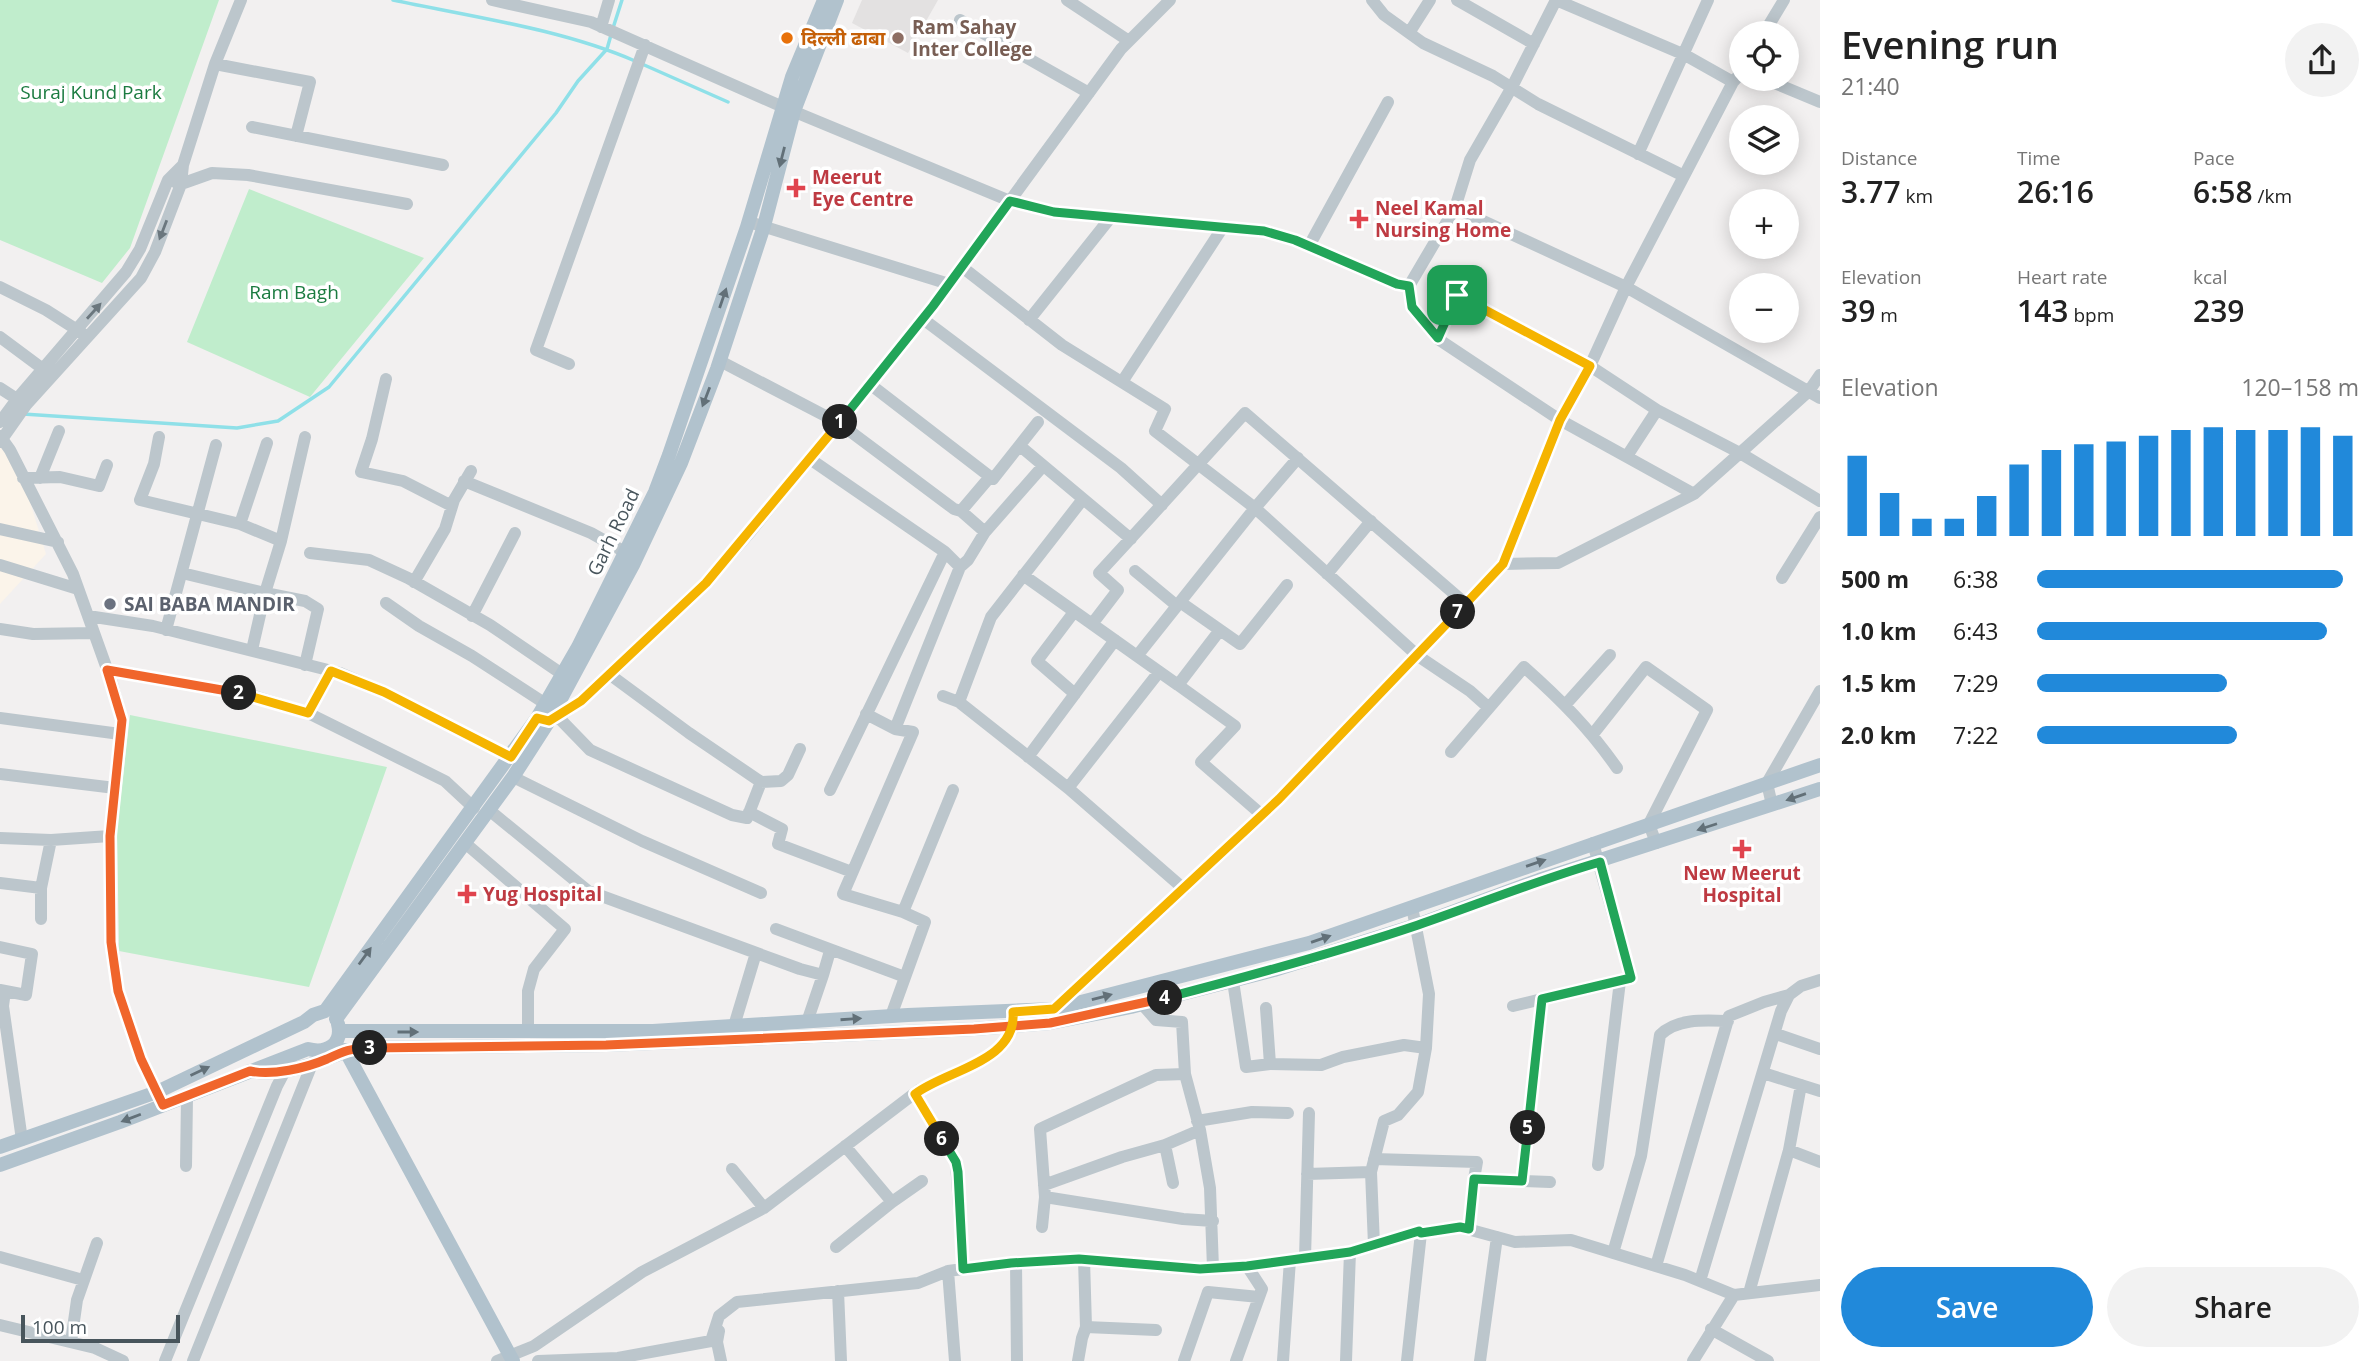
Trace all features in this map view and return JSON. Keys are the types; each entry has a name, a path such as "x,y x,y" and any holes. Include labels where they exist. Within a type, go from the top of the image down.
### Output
{"main road":[{"name":"Garh Road","path":"681,442 749,222 824,0"},
{"name":"Garh Road","path":"799,79 837,0"},
{"name":"Garh Road","path":"426,883 465,843 513,777 549,714 661,491 720,360 764,226 788,109"},
{"name":"Garh Road","path":"328,1019 426,883 474,808 511,757 549,714 562,674 615,586 625,552 661,491"},
{"path":"1052,1016 1215,967 1309,943 1820,765"},
{"path":"250,1071 262,1073 312,1064 345,1050 1014,1019 1142,1004 1226,983 1417,925 1539,880 1820,789"},
{"path":"1215,967 1226,983"},
{"path":"734,1033 807,1021 891,1016 1014,1019"},
{"path":"0,1165 187,1097 308,1049 328,1050 336,1043 328,1019"},
{"path":"0,1147 157,1092 304,1022 328,1019 605,1039"},
{"path":"345,1050 507,1359"}],"street":[{"path":"22,404 43,369 141,278 155,252 181,184 183,165 215,64 241,0"},
{"path":"492,0 601,26 788,109 1010,201 1054,212 1264,231 1309,246 1397,284 1409,286"},
{"path":"601,26 609,0"},
{"path":"1067,0 1129,41"},
{"path":"1372,0 1384,15 1423,43 1538,104 1684,176"},
{"path":"1409,33 1430,0"},
{"path":"1457,0 1534,44"},
{"path":"1693,494 1560,420 1438,338 1412,307 1409,286 1455,208 1470,160 1512,88 1556,0 1729,74"},
{"path":"1638,154 1708,0"},
{"path":"1771,21 1783,0"},
{"path":"549,714 581,701 706,583 871,385 962,267 1089,93 1129,41 1166,1"},
{"path":"960,20 1089,93"},
{"path":"569,363 536,350 645,45"},
{"path":"215,64 310,82 296,136"},
{"path":"1052,1016 1262,815 1418,656 1503,564 1560,420 1590,366 1626,287 1730,91"},
{"path":"1794,91 1820,102"},
{"path":"1309,246 1388,102"},
{"path":"252,127 443,165"},
{"path":"163,1105 141,1059 118,991 111,942 110,836 122,720 88,616 58,542 1,439 6,423 82,333 140,249 168,180 183,165"},
{"path":"168,180 181,184 212,173 248,175 407,204"},
{"path":"1455,208 1626,287 1814,394"},
{"path":"1029,320 1111,218"},
{"path":"749,222 949,284"},
{"path":"1122,382 1223,228"},
{"path":"962,267 1062,345 1164,409 1155,431 1255,508 1418,656 1470,691 1489,708"},
{"path":"0,287 82,333"},
{"path":"1438,338 1457,295 1590,366 1657,410 1740,453 1820,501"},
{"path":"923,319 1121,468 1162,505"},
{"path":"0,337 43,369"},
{"path":"720,360 839,423 985,532"},
{"path":"1503,564 1558,563 1693,494 1814,394 1820,374"},
{"path":"386,379 361,472 403,481 452,506"},
{"path":"871,385 993,480"},
{"path":"0,388 22,404"},
{"path":"1628,456 1657,410"},
{"path":"1092,624 1118,590 1100,573 1245,413 1466,604"},
{"path":"993,480 1038,422"},
{"path":"40,478 59,431"},
{"path":"159,437 154,464 140,500 240,524 281,541"},
{"path":"252,650 305,437"},
{"path":"240,524 267,443"},
{"path":"166,630 216,445"},
{"path":"1020,446 1131,539"},
{"path":"1137,656 1298,458"},
{"path":"810,459 944,552 960,567"},
{"path":"23,478 60,477 99,485 107,465"},
{"path":"895,729 960,567 968,560 985,532 1044,466"},
{"path":"414,582 445,529 452,506 468,476 591,533 625,552"},
{"path":"961,512 989,478 993,480"},
{"path":"959,702 991,617 1083,499"},
{"path":"1782,578 1820,517"},
{"path":"1327,574 1371,521"},
{"path":"0,529 58,542"},
{"path":"472,616 515,533"},
{"path":"830,790 944,552"},
{"path":"310,553 369,560 490,625 562,674"},
{"path":"0,565 78,589"},
{"path":"1135,571 1176,605 1180,602"},
{"path":"182,573 305,601 318,609 305,665"},
{"path":"1023,575 1235,726 1201,762 1262,815"},
{"path":"1180,602 1240,644 1287,585"},
{"path":"386,603 419,626 472,656 549,714 590,750 732,815 747,818 761,782"},
{"path":"1074,612 1037,661 1075,694"},
{"path":"88,616 166,630 331,671 384,692 511,757"},
{"path":"0,629 33,634 94,633"},
{"path":"1178,685 1220,630"},
{"path":"1028,757 1115,640"},
{"path":"1566,704 1610,655"},
{"path":"1451,752 1524,667 1566,704 1593,734 1617,768"},
{"path":"1593,734 1646,667 1707,710 1649,824 1656,844"},
{"path":"107,670 251,695 308,713 445,782 474,808"},
{"path":"308,713 331,671"},
{"path":"1068,788 1159,672"},
{"path":"609,674 761,782 781,781 788,775 800,749"},
{"path":"1772,805 1767,783 1820,691"},
{"path":"943,696 959,702 1068,788 1184,889"},
{"path":"866,714 895,729 913,732 843,894 925,922 891,1016"},
{"path":"0,718 120,734"},
{"path":"0,774 115,788"},
{"path":"513,777 642,841 761,893"},
{"path":"902,912 953,790"},
{"path":"489,810 588,891 823,975"},
{"path":"750,812 782,829 778,844 852,872"},
{"path":"0,838 51,840 110,836"},
{"path":"41,919 41,888 51,840"},
{"path":"465,843 565,929 534,969 528,991 528,1032"},
{"path":"1513,1006 1631,978 1593,843"},
{"path":"0,883 41,888"},
{"path":"1374,1245 1372,1166 1384,1121 1398,1115 1418,1092 1426,1048 1429,994 1412,907"},
{"path":"776,929 905,977"},
{"path":"0,947 32,954 26,995 3,991 22,1140"},
{"path":"807,1021 831,951"},
{"path":"734,1033 756,953"},
{"path":"1656,1266 1729,1016 1789,995 1801,986 1820,980"},
{"path":"1598,1165 1620,981"},
{"path":"1226,983 1246,1067 1270,1064 1321,1065 1343,1057 1404,1045 1426,1048"},
{"path":"1700,1281 1781,1011 1789,995"},
{"path":"1522,1181 1542,999"},
{"path":"1142,1004 1156,1020 1182,1022 1185,1074 1210,1188 1213,1268"},
{"path":"1266,1008 1270,1064"},
{"path":"507,1359 534,1346 642,1272 764,1208 915,1094 988,1057 1003,1044 1014,1019"},
{"path":"1613,1253 1641,1156 1660,1035 1668,1027 1701,1020 1728,1021"},
{"path":"1776,1034 1820,1049"},
{"path":"192,1361 312,1064"},
{"path":"165,1361 286,1069"},
{"path":"1763,1073 1820,1091"},
{"path":"1042,1227 1045,1191 1040,1129 1156,1075 1185,1074"},
{"path":"1749,1293 1789,1150 1801,1085"},
{"path":"915,1094 956,1162 963,1269"},
{"path":"186,1166 187,1097"},
{"path":"1045,1191 1122,1157 1165,1145 1198,1125 1252,1112 1288,1113"},
{"path":"1305,1258 1309,1113"},
{"path":"1165,1145 1173,1184"},
{"path":"845,1146 892,1202"},
{"path":"1789,1150 1820,1162"},
{"path":"1307,1174 1372,1166 1477,1162 1469,1229"},
{"path":"732,1169 764,1208"},
{"path":"1474,1179 1550,1182"},
{"path":"836,1247 922,1181"},
{"path":"1045,1191 1183,1219 1213,1221"},
{"path":"538,1361 653,1357 711,1341 719,1316 737,1302 918,1283 948,1271 1016,1262 1084,1259 1213,1268 1247,1266 1350,1252 1419,1231 1421,1233 1460,1227 1515,1242 1571,1240 1656,1266 1734,1295 1820,1285"},
{"path":"1407,1361 1421,1233"},
{"path":"1480,1361 1497,1237"},
{"path":"71,1342 77,1300 97,1243"},
{"path":"1346,1361 1350,1252"},
{"path":"0,1257 83,1280"},
{"path":"1078,1361 1086,1327 1084,1259"},
{"path":"1283,1361 1290,1260"},
{"path":"1016,1262 1017,1361"},
{"path":"1236,1361 1262,1289 1247,1266"},
{"path":"948,1271 955,1361"},
{"path":"838,1291 841,1361"},
{"path":"1184,1361 1208,1292 1259,1297"},
{"path":"1696,1360 1711,1329 1734,1295"},
{"path":"717,1324 721,1361"},
{"path":"0,1325 95,1348 123,1361"},
{"path":"1086,1327 1156,1330"},
{"path":"1711,1329 1768,1361"}],"shaded area":[{"name":"Ram Sahay Inter College","path":"862,0 938,0 908,53 852,23"},
{"path":"0,438 13,447 46,554 0,604"}],"green space":[{"name":"Suraj Kund Park","path":"0,0 219,0 130,248 102,283 0,240"},
{"name":"Ram Bagh","path":"249,189 424,258 310,397 187,342"},
{"path":"130,715 387,767 309,987 119,951 117,829"}],"waterway":[{"path":"393,0 547,32 635,61"},
{"path":"613,28 622,0"},
{"path":"23,414 237,428 278,421 329,387 556,113 578,81 607,49 611,35"},
{"path":"642,64 728,102"}],"place":[{"name":"दिल्ली ढाबा","path":"787,38"},
{"name":"Ram Sahay Inter College","path":"898,38"},
{"name":"Meerut Eye Centre","path":"796,188"},
{"name":"Neel Kamal Nursing Home","path":"1359,219"},
{"name":"SAI BABA MANDIR","path":"110,604"},
{"name":"New Meerut Hospital","path":"1742,849"},
{"name":"Yug Hospital","path":"467,894"}],"route":[{"path":"1457,295 1438,338 1412,307 1409,286 1397,284 1295,240 1264,231 1054,212 1010,201 883,371 706,583 581,701 549,721 537,718 511,757 384,692 331,671 308,713 251,695 107,670 122,720 110,836 111,942 118,991 141,1059 163,1105 250,1071 262,1073 312,1064 354,1048 606,1045 974,1029 1014,1027 1050,1023 1131,1007 1274,970 1417,925 1539,880 1600,862 1631,978 1542,999 1522,1181 1474,1179 1469,1229 1460,1227 1421,1233 1419,1231 1350,1252 1247,1266 1200,1269 1079,1259 963,1269 956,1162 915,1094 988,1057 1003,1044 1014,1027 1013,1012 1054,1009 1279,799 1503,564 1560,420 1590,366 1457,295"}]}
